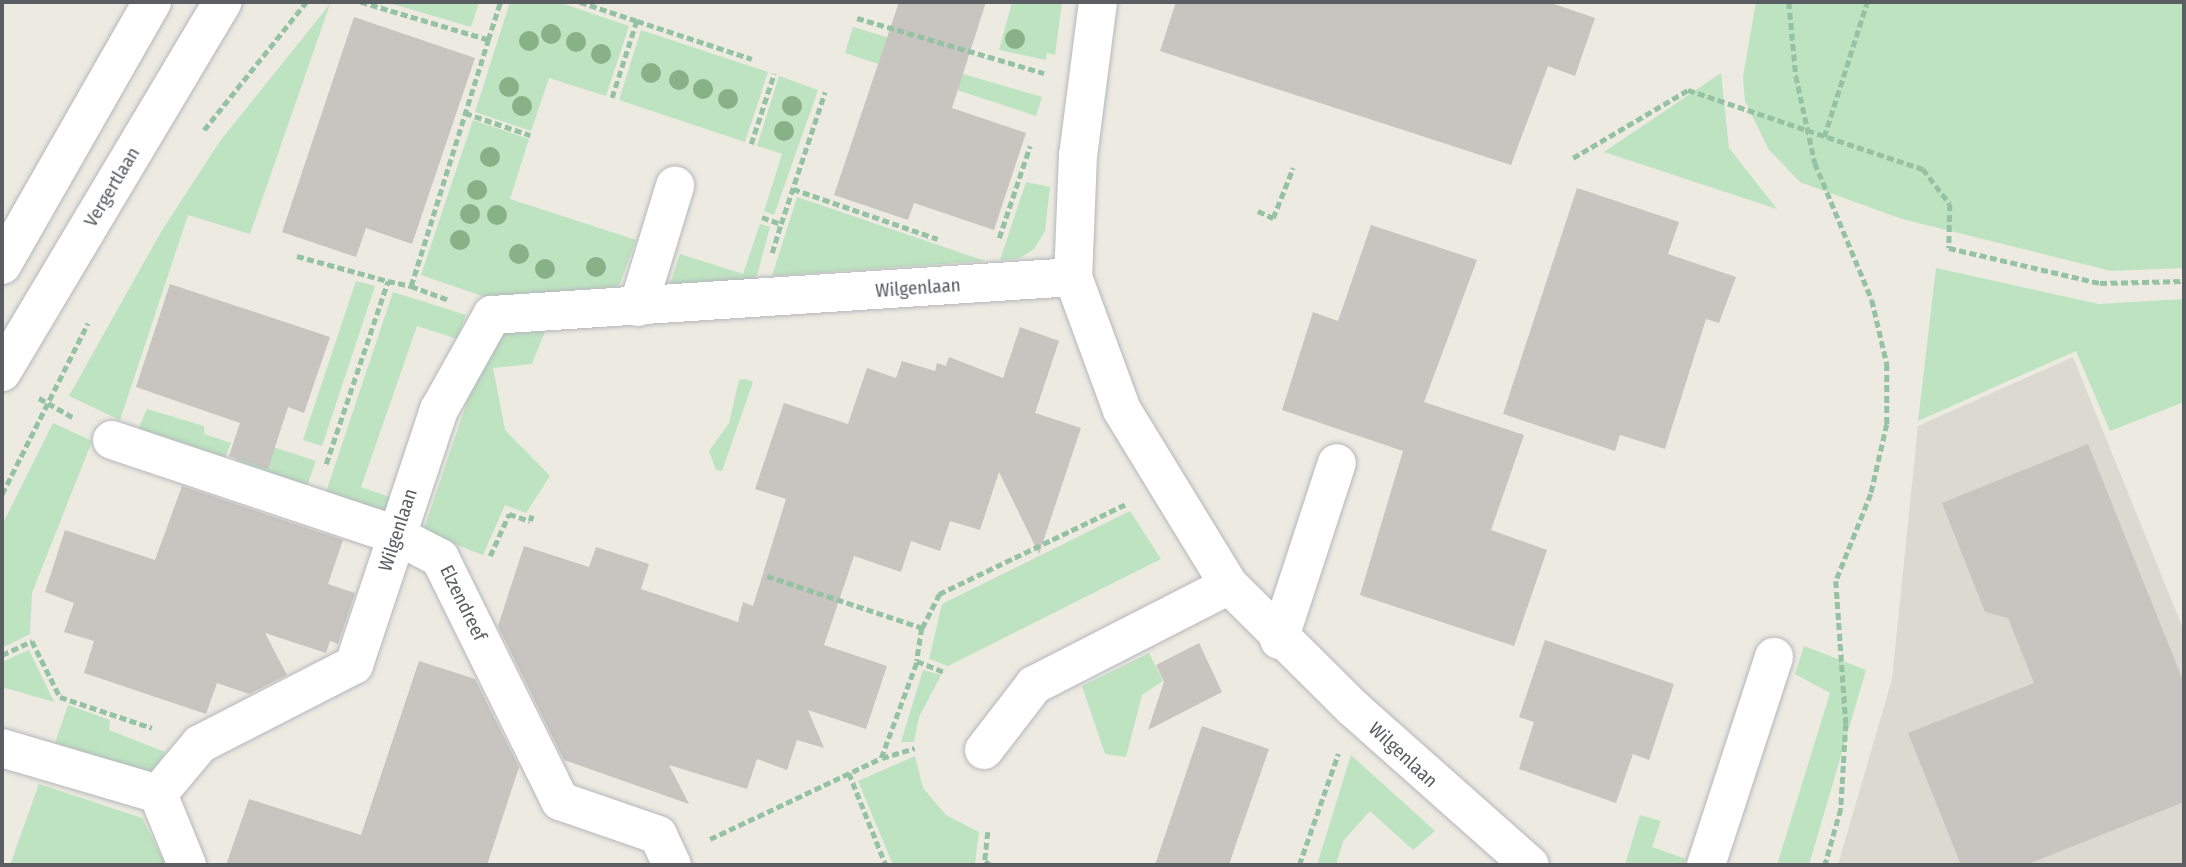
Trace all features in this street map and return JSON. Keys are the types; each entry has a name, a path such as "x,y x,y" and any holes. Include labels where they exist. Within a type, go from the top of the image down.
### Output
{"street":[{"path":"2,265 152,2"},
{"name":"Vergertlaan","path":"2,372 223,2"},
{"name":"Wilgenlaan","path":"1098,2 1077,155 1073,278 1122,410 1165,486 1229,585 1279,640 1530,865"},
{"path":"638,307 675,186"},
{"name":"Wilgenlaan","path":"158,794 200,744 354,665 439,410 492,315 1073,278"},
{"name":"Elzendreef","path":"112,440 396,535 440,558 560,802 658,835 671,862"},
{"path":"1279,640 1337,463"},
{"path":"984,750 1034,685 1229,585"},
{"path":"1706,865 1774,657"},
{"path":"2,748 158,794 187,865"}],"path":[{"path":"198,138 306,2"},
{"path":"360,2 488,40"},
{"path":"297,256 411,286 500,2"},
{"path":"580,2 752,59"},
{"path":"1789,2 1815,163 1872,300 1887,364 1887,424 1871,494 1836,581 1846,723 1841,809 1825,865"},
{"path":"1824,137 1867,2"},
{"path":"857,18 1048,74 1047,86"},
{"path":"612,99 637,21"},
{"path":"751,144 774,74"},
{"path":"1573,158 1688,90 1923,169 1950,204 1949,248 2100,284 2184,281"},
{"path":"762,217 781,224 825,92"},
{"path":"465,113 530,135"},
{"path":"997,246 1033,137"},
{"path":"1258,211 1273,218 1293,168"},
{"path":"793,189 943,240"},
{"path":"312,506 388,281"},
{"path":"2,494 92,316"},
{"path":"881,758 917,661 922,628 939,594 1165,486"},
{"path":"453,584 489,558 509,514 530,522 532,515"},
{"path":"767,576 922,628"},
{"path":"2,655 32,641 60,697 200,744"},
{"path":"917,661 944,671"},
{"path":"1299,865 1354,709"},
{"path":"671,862 881,758 914,748"},
{"path":"849,774 886,865"},
{"path":"988,831 985,860 991,865"}],"shaded area":[{"path":"2073,357 2184,631 2184,865 1838,865 1892,679 1918,426"}],"green space":[{"path":"386,2 479,2 471,27"},
{"path":"510,2 558,2 629,26 606,96 549,78 531,131 475,112"},
{"path":"1012,2 1062,2 1055,55 1047,53 1046,60 999,50"},
{"path":"1756,2 2184,2 2184,268 2111,271 1902,219 1800,182 1769,150 1745,101 1743,77"},
{"path":"330,4 250,234 188,215 120,420 69,396 161,232 220,141"},
{"path":"853,27 964,60 960,73 1042,97 1036,116 845,53"},
{"path":"641,30 768,72 745,142 619,100"},
{"path":"1721,73 1729,148 1777,209 1604,152"},
{"path":"779,76 818,90 774,215 764,211 782,154 757,146"},
{"path":"473,120 529,139 510,199 636,240 619,286 488,298 421,275"},
{"path":"1026,182 1050,187 1045,231 1034,249 1018,259 1000,260"},
{"path":"797,197 985,261 772,276"},
{"path":"760,224 770,227 756,279 670,284 680,254 743,274"},
{"path":"1936,268 2099,304 2184,299 2184,402 2110,431 2076,351 1918,421"},
{"path":"356,281 375,286 322,446 303,440"},
{"path":"393,292 466,315 457,339 417,326 361,487 401,501 393,516 325,495"},
{"path":"547,326 532,364 493,368 505,430 550,476 526,513 505,505 483,555 423,532 485,349 500,332"},
{"path":"739,380 753,382 722,471 716,470 709,451 729,423"},
{"path":"147,409 204,426 204,434 231,443 223,462 136,434"},
{"path":"53,423 92,441 32,593 30,634 2,648 2,525"},
{"path":"270,446 316,461 306,489 233,467 240,447"},
{"path":"1130,511 1161,559 948,666 929,659 942,604"},
{"path":"1804,646 1866,670 1809,865 1777,865 1830,693 1795,674"},
{"path":"29,650 54,702 2,687 2,662"},
{"path":"1149,653 1163,681 1142,695 1126,757 1105,754 1082,686"},
{"path":"923,670 941,675 919,717 914,742 901,742"},
{"path":"68,705 110,720 109,730 165,752 153,773 55,743"},
{"path":"1351,755 1435,831 1413,850 1370,811 1343,841 1336,865 1317,865"},
{"path":"915,756 923,788 946,815 979,832 975,863 979,865 893,865 858,781"},
{"path":"39,784 142,818 166,865 10,865"},
{"path":"1640,815 1661,821 1652,847 1686,859 1683,865 1625,865"}],"building":[{"path":"899,2 986,2 952,108 1026,133 994,230 914,203 908,220 834,195"},
{"path":"1176,2 1548,2 1595,18 1575,76 1548,66 1511,165 1160,51"},
{"path":"354,17 475,58 412,244 366,228 356,257 282,232"},
{"path":"1577,188 1679,222 1668,254 1736,277 1719,323 1706,319 1665,449 1620,435 1615,451 1503,414"},
{"path":"1371,225 1477,260 1424,402 1524,435 1491,530 1547,550 1514,646 1360,595 1403,451 1282,410 1313,312 1338,321"},
{"path":"170,284 330,337 304,413 288,407 268,469 229,456 240,423 136,387"},
{"path":"1020,327 1059,341 1035,413 1081,428 1039,554 999,472 980,530 950,521 940,551 911,541 901,572 854,556 824,645 887,666 866,729 808,710 824,748 797,740 787,770 757,759 747,789 669,765 689,804 564,760 498,626 524,546 589,567 596,547 649,564 641,589 738,622 743,602 753,606 786,499 755,489 784,403 848,424 867,368 896,378 902,361 935,371 937,363 946,366 949,357 1003,378"},
{"path":"2088,444 2184,683 2184,802 2026,865 1961,865 1908,733 2034,683 2008,618 1985,612 1942,503"},
{"path":"182,486 343,540 328,584 355,593 338,644 330,641 326,653 265,633 287,675 249,694 217,683 206,714 84,673 94,641 64,632 74,603 45,592 65,530 155,560"},
{"path":"1545,640 1674,684 1649,760 1633,754 1616,803 1519,769 1534,722 1519,717"},
{"path":"1199,643 1222,692 1148,730 1164,682 1156,665"},
{"path":"419,661 475,679 519,767 487,865 226,865 249,799 361,835"},
{"path":"1202,726 1269,749 1229,865 1155,865"}]}
